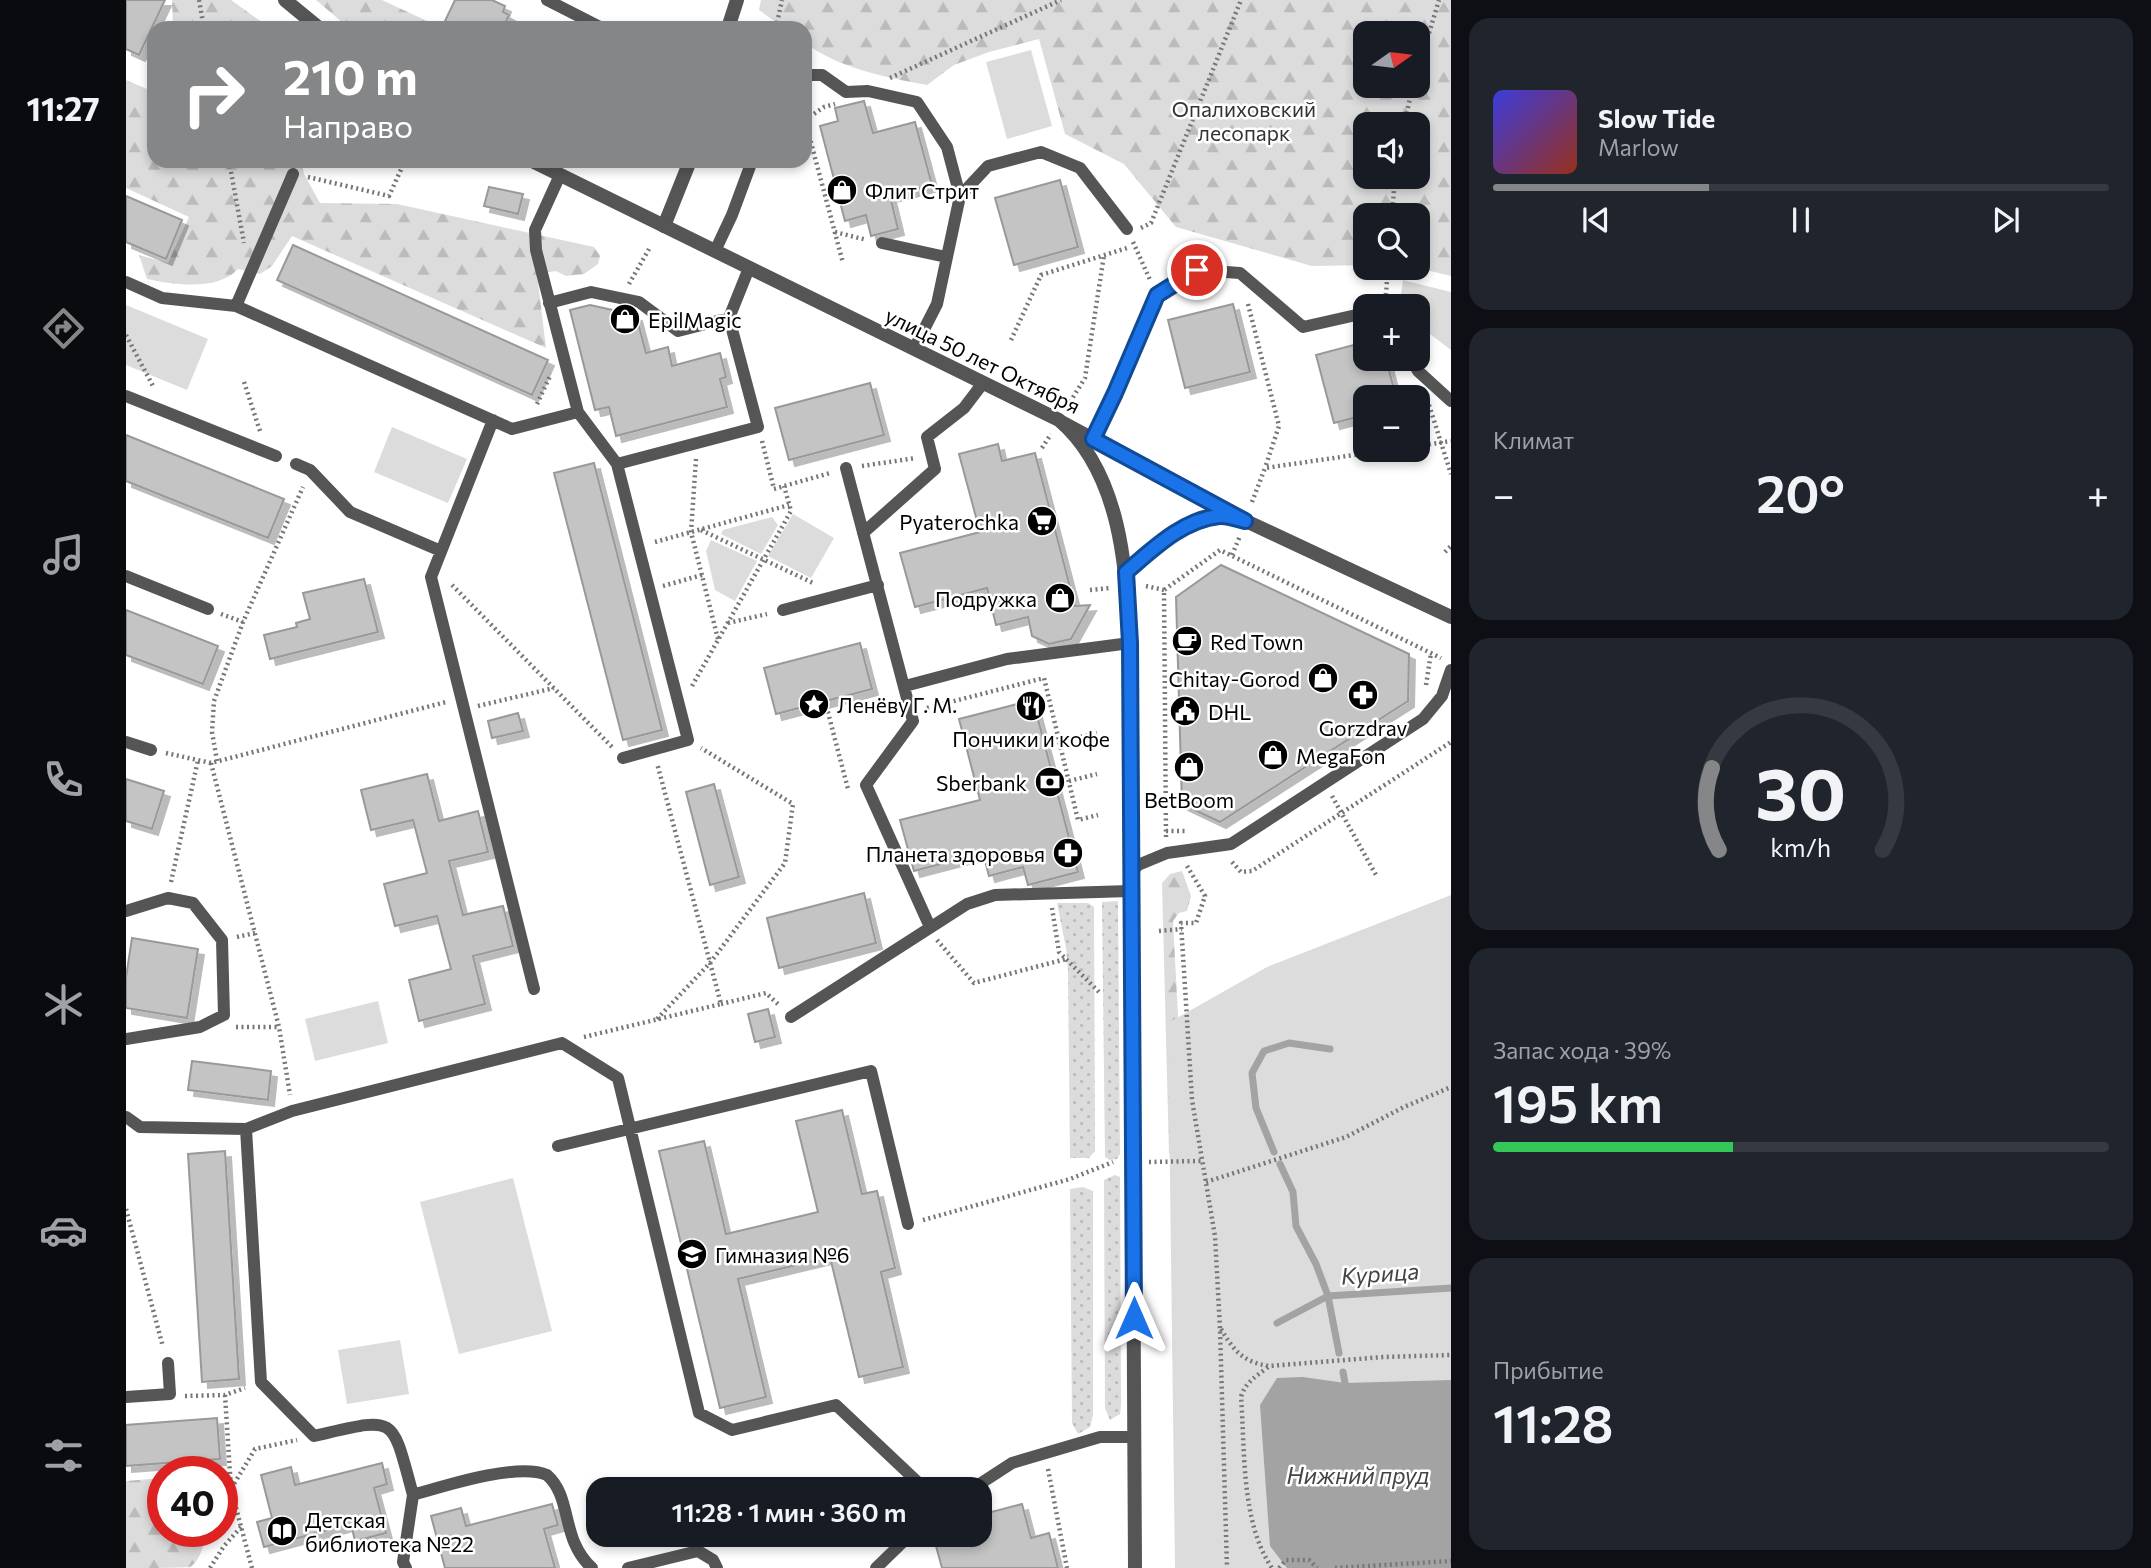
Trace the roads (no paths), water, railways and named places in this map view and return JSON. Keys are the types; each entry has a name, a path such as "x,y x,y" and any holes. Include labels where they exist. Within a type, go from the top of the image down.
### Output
{"street":[{"path":"285,0 310,21"},
{"path":"730,21 737,0"},
{"name":"улица 50 лет Октября","path":"546,168 1059,420 1243,528 1451,617"},
{"path":"664,226 687,168"},
{"path":"1059,420 1074,433 1095,467 1117,527 1126,572 1130,643 1135,1568"},
{"path":"1126,572 1160,543 1190,524 1222,516 1243,528"}],"lane":[{"path":"547,0 588,21"},
{"path":"812,75 822,75 846,92 868,91 917,102 947,147 960,196 937,304 914,349"},
{"path":"960,196 988,166 1041,152 1080,168 1127,229"},
{"path":"715,251 749,168"},
{"path":"236,306 293,174"},
{"path":"560,175 535,229 536,250 578,412 617,464 688,740 623,758"},
{"path":"882,243 946,257"},
{"path":"617,464 758,427 729,317 750,268"},
{"path":"1093,439 1157,295 1197,270 1240,273 1303,327 1353,316"},
{"path":"126,282 162,298 236,306 512,429 578,412"},
{"path":"549,303 591,292 639,302 678,331 729,317"},
{"path":"1418,371 1451,401"},
{"path":"863,533 935,469 927,437 964,408 983,383"},
{"path":"126,396 272,454"},
{"path":"494,420 431,577 534,989"},
{"path":"296,464 310,470 349,512 441,551"},
{"path":"846,468 913,721 866,785 930,927"},
{"path":"126,576 208,609"},
{"path":"783,610 878,586"},
{"path":"905,686 1007,659 1130,643"},
{"path":"1130,874 1138,865 1167,853 1231,845 1423,719 1442,696 1451,670"},
{"path":"126,742 152,750"},
{"path":"791,1017 967,904 995,895 1130,891"},
{"path":"126,911 168,898 193,903 222,940 224,1015 200,1027 126,1039"},
{"path":"126,1117 140,1127 246,1129 292,1111 562,1042 618,1078 699,1413 732,1430 836,1405 912,1477"},
{"path":"558,1146 871,1071 908,1224"},
{"path":"246,1129 261,1382 314,1436 369,1423 387,1426 394,1433 413,1495 403,1562 406,1568"},
{"path":"126,1398 170,1394 168,1363"},
{"path":"990,1477 1012,1463 1100,1437 1135,1437"},
{"path":"413,1495 472,1479 539,1471 554,1481 575,1549 592,1568"},
{"path":"876,1568 898,1547"},
{"path":"628,1568 698,1551 713,1560 717,1568"}],"water":[{"name":"Нижний пруд","path":"1303,1377 1345,1383 1451,1380 1451,1568 1287,1568 1270,1546 1260,1405 1277,1378"}],"waterway":[{"path":"1274,1152 1256,1108 1252,1073 1264,1051 1289,1043 1330,1049"},
{"path":"1280,1164 1293,1192 1296,1226 1316,1264 1328,1296 1339,1353"},
{"name":"Курица","path":"1277,1323 1328,1296 1451,1288"},
{"path":"1343,1372 1345,1383"}],"place":[{"name":"Флит Стрит","path":"842,190"},
{"name":"EpilMagic","path":"625,319"},
{"name":"Pyaterochka","path":"1042,521"},
{"name":"Подружка","path":"1060,598"},
{"name":"Red Town","path":"1187,641"},
{"name":"Chitay-Gorod","path":"1323,678"},
{"name":"Gorzdrav","path":"1363,695"},
{"name":"Ленёву Г. М.","path":"814,704"},
{"name":"Пончики и кофе","path":"1031,706"},
{"name":"DHL","path":"1185,711"},
{"name":"MegaFon","path":"1273,755"},
{"name":"BetBoom","path":"1189,767"},
{"name":"Sberbank","path":"1050,782"},
{"name":"Планета здоровья","path":"1068,853"},
{"name":"Гимназия №6","path":"692,1254"},
{"name":"Детская библиотека №22","path":"282,1531"}],"park label":[{"name":"Опалиховский лесопарк","path":"1244,120"}]}
